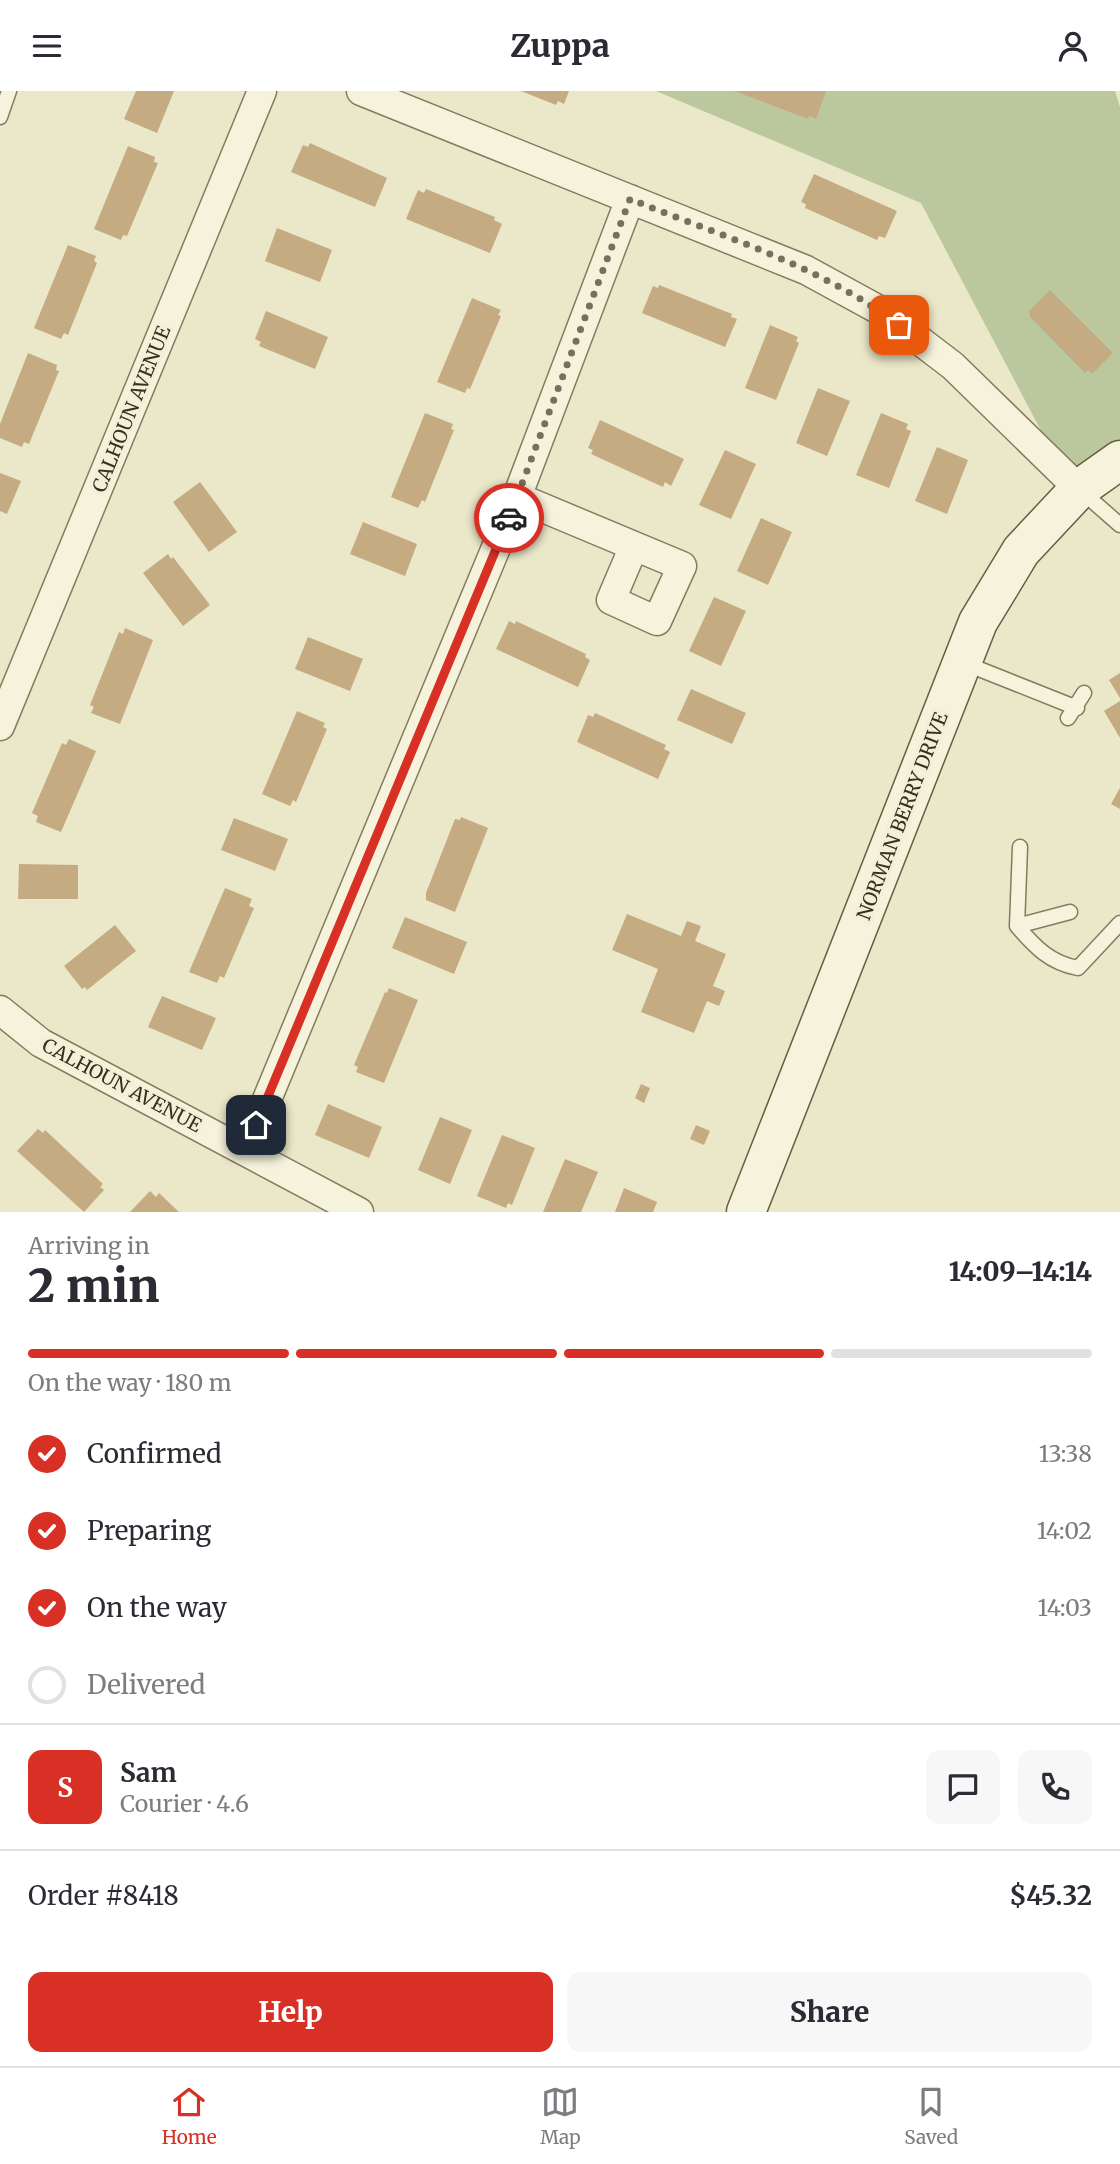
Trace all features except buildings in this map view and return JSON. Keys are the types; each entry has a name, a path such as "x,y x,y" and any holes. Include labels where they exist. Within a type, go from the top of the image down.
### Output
{"main road":[{"name":"NORMAN BERRY DRIVE","path":"746,1212 978,622 1021,551 1079,489 1120,460"}],"street":[{"name":"CALHOUN AVENUE","path":"0,726 262,91"},
{"path":"361,91 806,270 881,311 953,366 1079,489"},
{"path":"246,1150 517,497 630,199"},
{"path":"517,497 634,547"},
{"name":"CALHOUN AVENUE","path":"0,1010 41,1043 359,1212"}],"lane":[{"path":"0,117 9,91"},
{"path":"1079,489 1120,525"},
{"path":"962,662 1073,713 1084,693"},
{"path":"1020,847 1017,926 1034,946 1058,964 1078,968 1120,923"},
{"path":"1017,926 1070,912"}],"green space":[{"path":"656,91 1115,91 1120,107 1120,470 1076,497 921,203"}],"way so far":[{"path":"509,518 630,199 806,270 881,311 899,325"}],"route":[{"path":"256,1125 509,518"}]}
